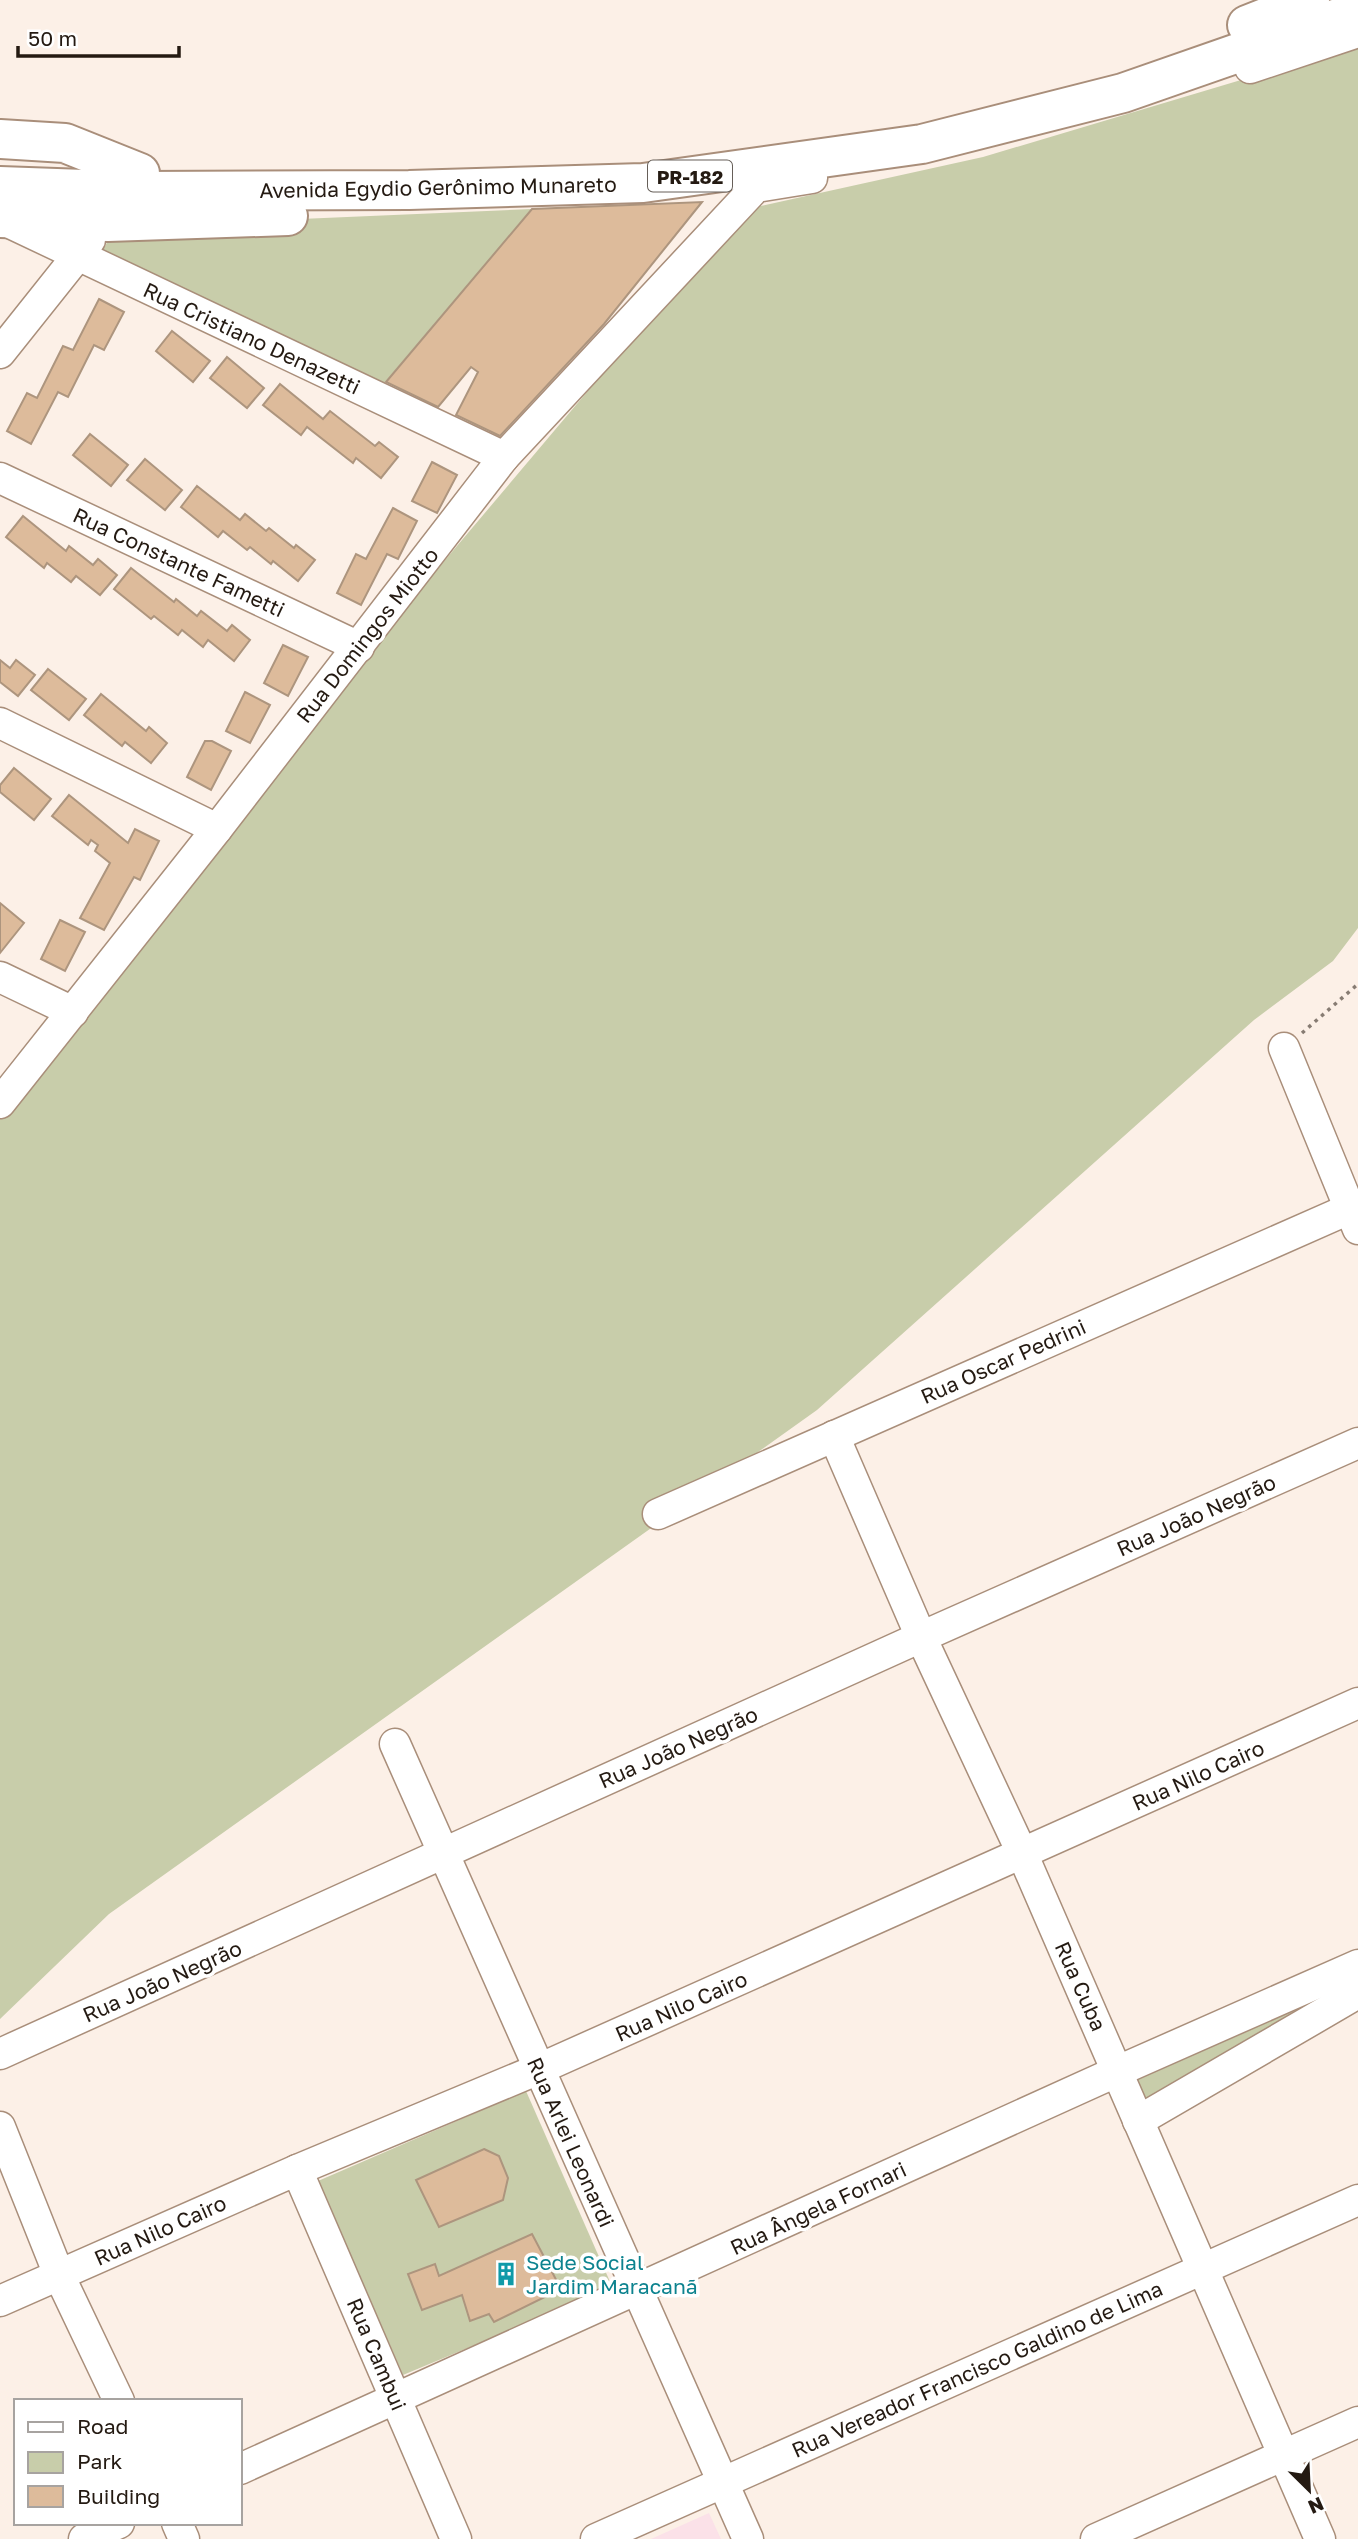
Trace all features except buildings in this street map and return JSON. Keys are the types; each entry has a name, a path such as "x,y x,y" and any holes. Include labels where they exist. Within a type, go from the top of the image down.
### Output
{"main road":[{"name":"PR-182","path":"0,169 140,173 411,172 639,163 915,126 1107,76 1310,0"},
{"name":"Avenida Egydio Gerônimo Munareto","path":"0,187 141,191 396,190 643,183 922,144 1123,93 1358,12"},
{"path":"0,139 65,143 140,173"},
{"path":"0,218 108,222 382,212 729,192 922,144"}],"street":[{"path":"756,187 923,161 1252,68 1358,32"},
{"name":"Rua Domingos Miotto","path":"0,1103 359,647 504,457 756,187"},
{"name":"Rua Cristiano Denazetti","path":"0,218 504,457"},
{"path":"0,353 99,227 108,222"},
{"name":"Rua Constante Fametti","path":"0,478 359,647"},
{"path":"0,723 217,829"},
{"path":"0,977 73,1012"},
{"path":"1284,1048 1354,1219"},
{"name":"Rua Oscar Pedrini","path":"658,1514 834,1436 1354,1219"},
{"name":"Rua Cuba","path":"834,1436 921,1637 1022,1853 1320,2539"},
{"name":"Rua João Negrão","path":"0,2054 921,1637 1358,1443"},
{"name":"Rua Nilo Cairo","path":"0,2301 297,2170 539,2070 1358,1703"},
{"name":"Rua Arlei Leonardi","path":"395,1744 748,2539"},
{"name":"Rua Ângela Fornari","path":"242,2468 1358,1965"},
{"path":"1138,2121 1358,1993"},
{"path":"0,2127 59,2275 118,2399"},
{"name":"Rua Cambui","path":"297,2170 456,2539"},
{"name":"Rua Vereador Francisco Galdino de Lima","path":"596,2539 1358,2200"},
{"path":"1096,2539 1358,2422"},
{"path":"84,2539 115,2525"}],"path":[{"path":"1284,1048 1358,984"}],"shaded area":[{"path":"709,2513 721,2539 651,2539"}],"green space":[{"path":"1358,41 1358,928 1333,961 1254,1020 817,1410 109,1914 0,2019 0,1106 218,829 728,225 752,208 983,157 1251,77"},
{"path":"532,209 381,387 101,253 116,227"},
{"path":"1321,1999 1149,2107 1137,2079"},
{"name":"Sede Social Jardim Maracanã","path":"526,2091 611,2284 575,2303 403,2375 318,2181"}],"place":[{"name":"Sede Social Jardim Maracanã","path":"506,2274"}]}
